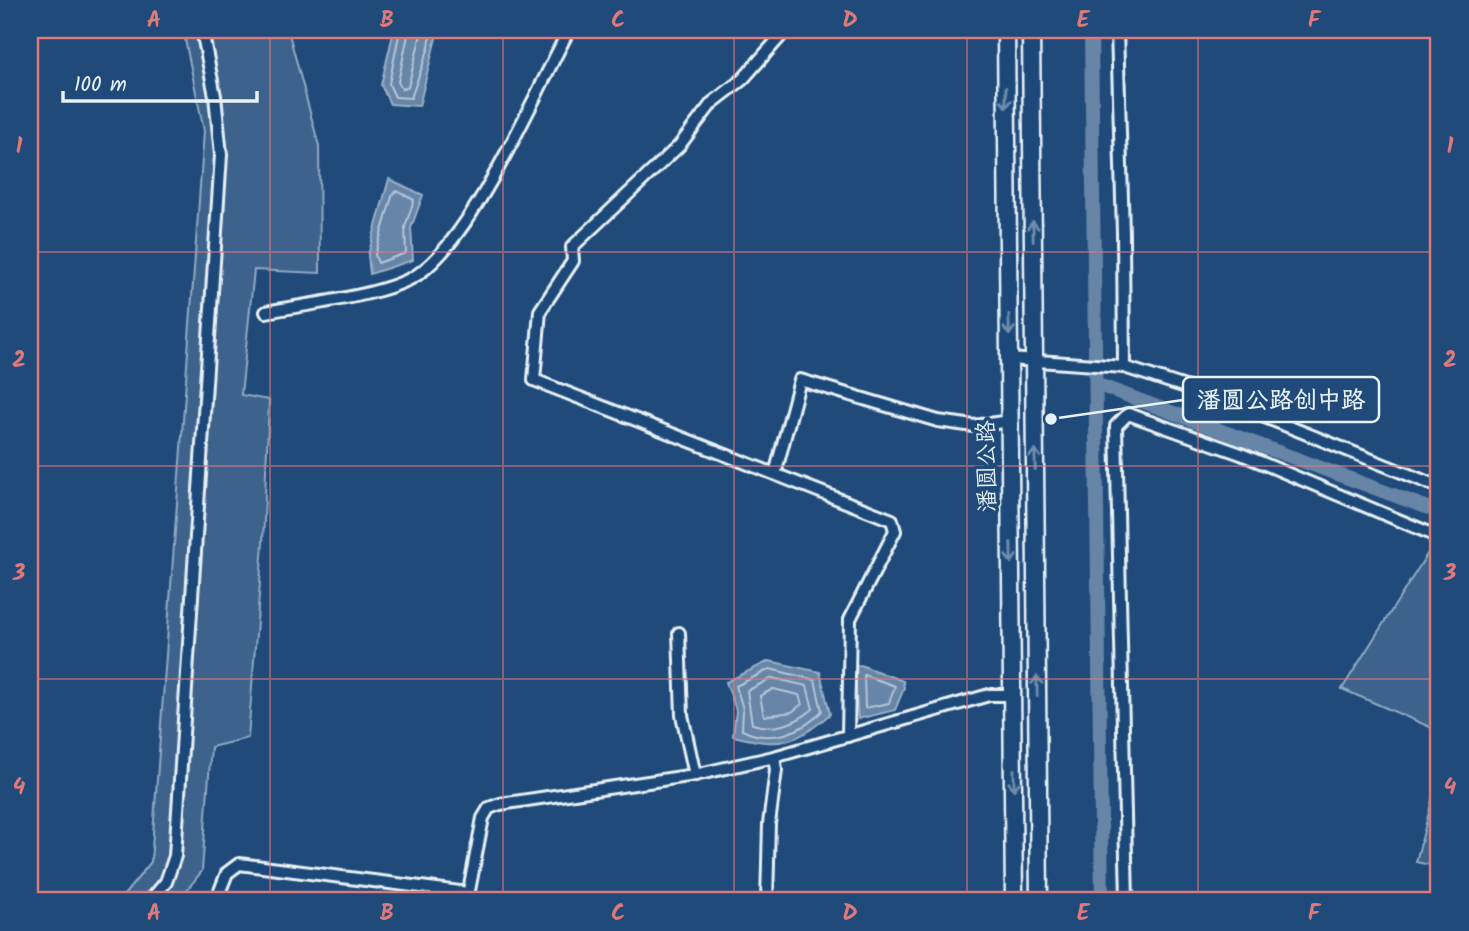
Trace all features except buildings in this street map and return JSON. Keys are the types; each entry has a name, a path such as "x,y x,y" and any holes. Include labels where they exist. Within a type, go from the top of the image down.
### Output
{"main road":[{"name":"潘圆公路","path":"1006,30 1014,901"},
{"name":"潘圆公路","path":"1031,30 1039,901"}],"street":[{"path":"150,901 166,882 175,856 221,155 215,96 201,30"},
{"path":"266,312 383,289 417,275 460,232 569,30"},
{"path":"786,30 743,79 712,103 680,146 572,247 573,261 540,311 534,380 892,520 895,531 850,619 848,736"},
{"path":"1117,30 1124,233 1124,367"},
{"path":"1009,359 1124,367 1210,395 1439,487"},
{"path":"775,474 800,380 938,421 974,426 1010,421"},
{"path":"1127,901 1116,426 1128,414 1241,454 1439,537"},
{"path":"679,633 682,715 695,775"},
{"path":"216,901 227,873 239,864 468,897 483,818 489,808 500,803 695,775 774,757 989,695 1013,695"},
{"path":"768,901 769,824 776,770 774,757"}],"shaded area":[{"path":"183,30 288,30 319,146 320,273 254,270 241,395 269,400 263,543 248,738 211,747 202,871 178,901 119,901 151,862 204,131"},
{"path":"1431,548 1439,555 1439,731 1342,689"},
{"path":"1439,773 1439,867 1416,862"}],"water":[{"path":"394,30 438,30 419,106 390,104 381,85"},
{"path":"389,179 423,195 411,228 413,260 370,274 368,255"},
{"path":"769,661 820,672 830,714 806,732 785,741 763,742 733,736 736,710 726,682"},
{"path":"860,665 903,681 904,688 895,710 858,719 854,668"}],"waterway":[{"path":"1091,30 1102,901"},
{"path":"1096,384 1439,512"}],"place":[{"name":"潘圆公路创中路","path":"1051,419"}]}
